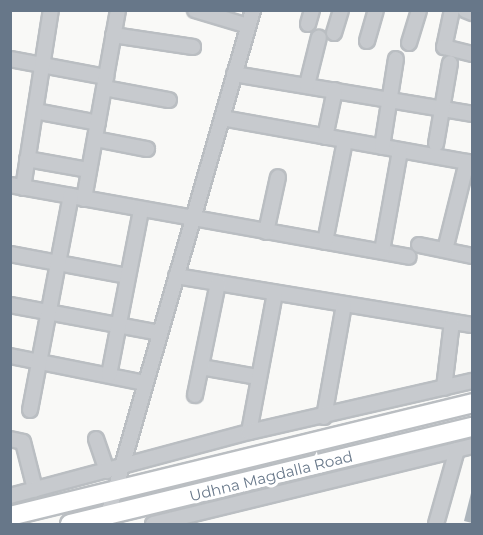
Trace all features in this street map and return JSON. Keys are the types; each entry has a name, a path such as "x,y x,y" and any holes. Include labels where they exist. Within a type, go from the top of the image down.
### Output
{"main road":[{"name":"Udhna Magdalla Road","path":"10,516 472,403"},
{"name":"Udhna Magdalla Road","path":"70,525 106,520 472,427"}],"street":[{"path":"51,10 27,159 17,186 192,220 409,257"},
{"path":"30,410 58,263 77,198 89,170 118,10"},
{"path":"195,10 248,26"},
{"path":"106,520 114,491 114,469 145,383 253,10"},
{"path":"334,33 341,10"},
{"path":"367,40 376,10"},
{"path":"409,43 419,10"},
{"path":"452,10 444,47 472,54"},
{"path":"465,10 472,13"},
{"path":"113,35 193,47"},
{"path":"307,85 319,37"},
{"path":"10,59 42,65 169,100"},
{"path":"382,147 396,59"},
{"path":"436,144 450,63"},
{"path":"234,74 472,114"},
{"path":"325,137 335,90"},
{"path":"35,111 98,123"},
{"path":"222,118 470,163 445,250"},
{"path":"95,139 147,149"},
{"path":"325,242 345,141"},
{"path":"382,251 400,151"},
{"path":"27,159 89,170"},
{"path":"266,232 278,177"},
{"path":"109,375 141,210"},
{"path":"419,245 472,256"},
{"path":"10,254 128,276"},
{"path":"176,276 472,326"},
{"path":"195,395 218,284"},
{"path":"249,432 275,293"},
{"path":"10,305 159,333"},
{"path":"324,417 344,305"},
{"path":"444,388 452,322"},
{"path":"10,356 145,383"},
{"path":"201,367 258,377"},
{"path":"10,496 249,432 324,417 472,381"},
{"path":"10,439 22,442 35,489"},
{"path":"96,439 114,469"},
{"path":"153,525 472,446"},
{"path":"436,525 457,450"}],"building":[{"path":"472,489 472,523 464,521"}]}
